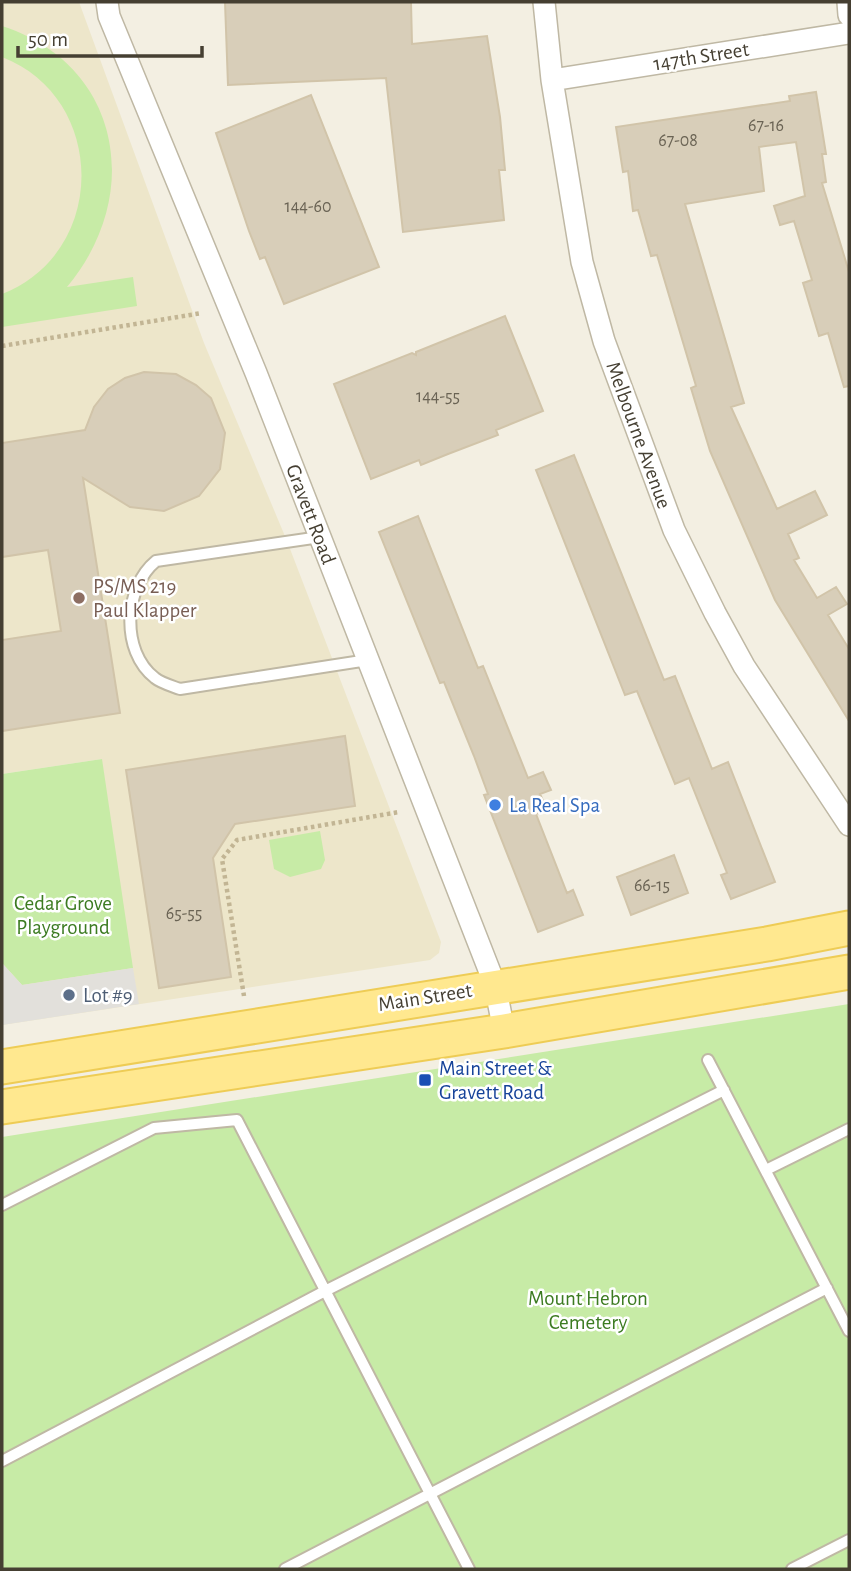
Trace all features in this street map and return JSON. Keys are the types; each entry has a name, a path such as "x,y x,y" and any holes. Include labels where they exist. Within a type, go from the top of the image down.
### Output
{"main road":[{"name":"Main Street","path":"2,1067 495,985 767,944 849,928"},
{"path":"2,1107 504,1031 849,972"}],"street":[{"name":"Gravett Road","path":"107,2 109,16 320,537 495,985 504,1031"},
{"name":"Melbourne Avenue","path":"544,2 552,80 582,262 604,341 674,530 744,666 846,814"},
{"path":"848,2 849,15"},
{"name":"147th Street","path":"552,80 849,33"}],"lane":[{"path":"320,537 156,561 138,580 131,596 134,641 142,664 156,679 180,689 368,660"},
{"path":"708,1060 849,1331"},
{"path":"2,1461 325,1291 724,1090"},
{"path":"2,1205 154,1128 237,1121 469,1569"},
{"path":"766,1170 849,1129"},
{"path":"285,1569 827,1288"},
{"path":"792,1569 849,1540"}],"path":[{"path":"2,345 202,313"},
{"path":"244,996 222,859 237,840 399,812"}],"shaded area":[{"path":"2,2 79,2 204,343 287,541 441,942 439,953 430,960 2,1025 2,963 22,985 102,759 2,774"},
{"name":"Lot #9","path":"2,963 22,985 133,968 139,1004 2,1025"}],"green space":[{"path":"2,26 42,45 74,70 96,101 108,137 112,174 106,213 91,251 67,287 133,277 137,306 2,327 2,294 37,274 62,245 77,212 82,176 77,139 62,106 37,77 2,57"},
{"name":"Cedar Grove Playground","path":"102,759 133,968 22,985 2,963 2,774"},
{"path":"320,831 325,860 321,869 290,877 274,869 269,840"},
{"name":"Mount Hebron Cemetery","path":"849,1004 849,1569 2,1569 2,1137"}],"building":[{"path":"225,2 411,2 412,44 487,36 500,117 505,170 499,170 504,220 403,232 386,78 228,85"},
{"path":"816,92 826,154 822,154 826,182 822,183 849,272 849,386 844,387 828,333 819,336 803,283 812,280 794,221 780,225 774,206 805,196 796,142 759,147 764,191 685,204 744,403 731,407 777,509 815,491 827,515 788,534 799,558 794,560 817,598 836,587 847,604 828,615 849,649 849,721 775,600 710,451 691,388 696,386 657,255 651,256 638,210 633,211 628,171 623,172 616,127 790,101 789,96"},
{"path":"311,95 379,267 284,304 265,257 260,259 216,133"},
{"path":"505,316 543,411 496,430 498,435 421,465 419,460 371,479 334,384 412,353 416,355 416,352"},
{"path":"144,372 176,374 196,385 211,398 225,433 220,469 199,496 164,511 130,507 83,478 120,713 2,731 2,640 61,631 48,550 2,557 2,443 85,430 94,407 108,389 125,378"},
{"path":"574,455 664,680 675,676 712,769 728,762 775,882 731,899 721,875 727,873 689,778 675,784 637,691 625,695 536,470"},
{"path":"418,516 478,668 483,666 528,778 543,772 551,790 540,794 547,810 536,814 567,893 573,890 583,915 538,932 484,795 488,794 474,756 444,682 440,683 379,532"},
{"path":"345,736 355,806 235,824 213,858 231,977 159,988 126,770"},
{"path":"674,855 688,893 631,915 617,877"}],"place":[{"name":"PS/MS 219 Paul Klapper","path":"79,598"},
{"name":"La Real Spa","path":"495,805"},
{"name":"Lot #9","path":"69,995"},
{"name":"Main Street & Gravett Road","path":"425,1080"}]}
